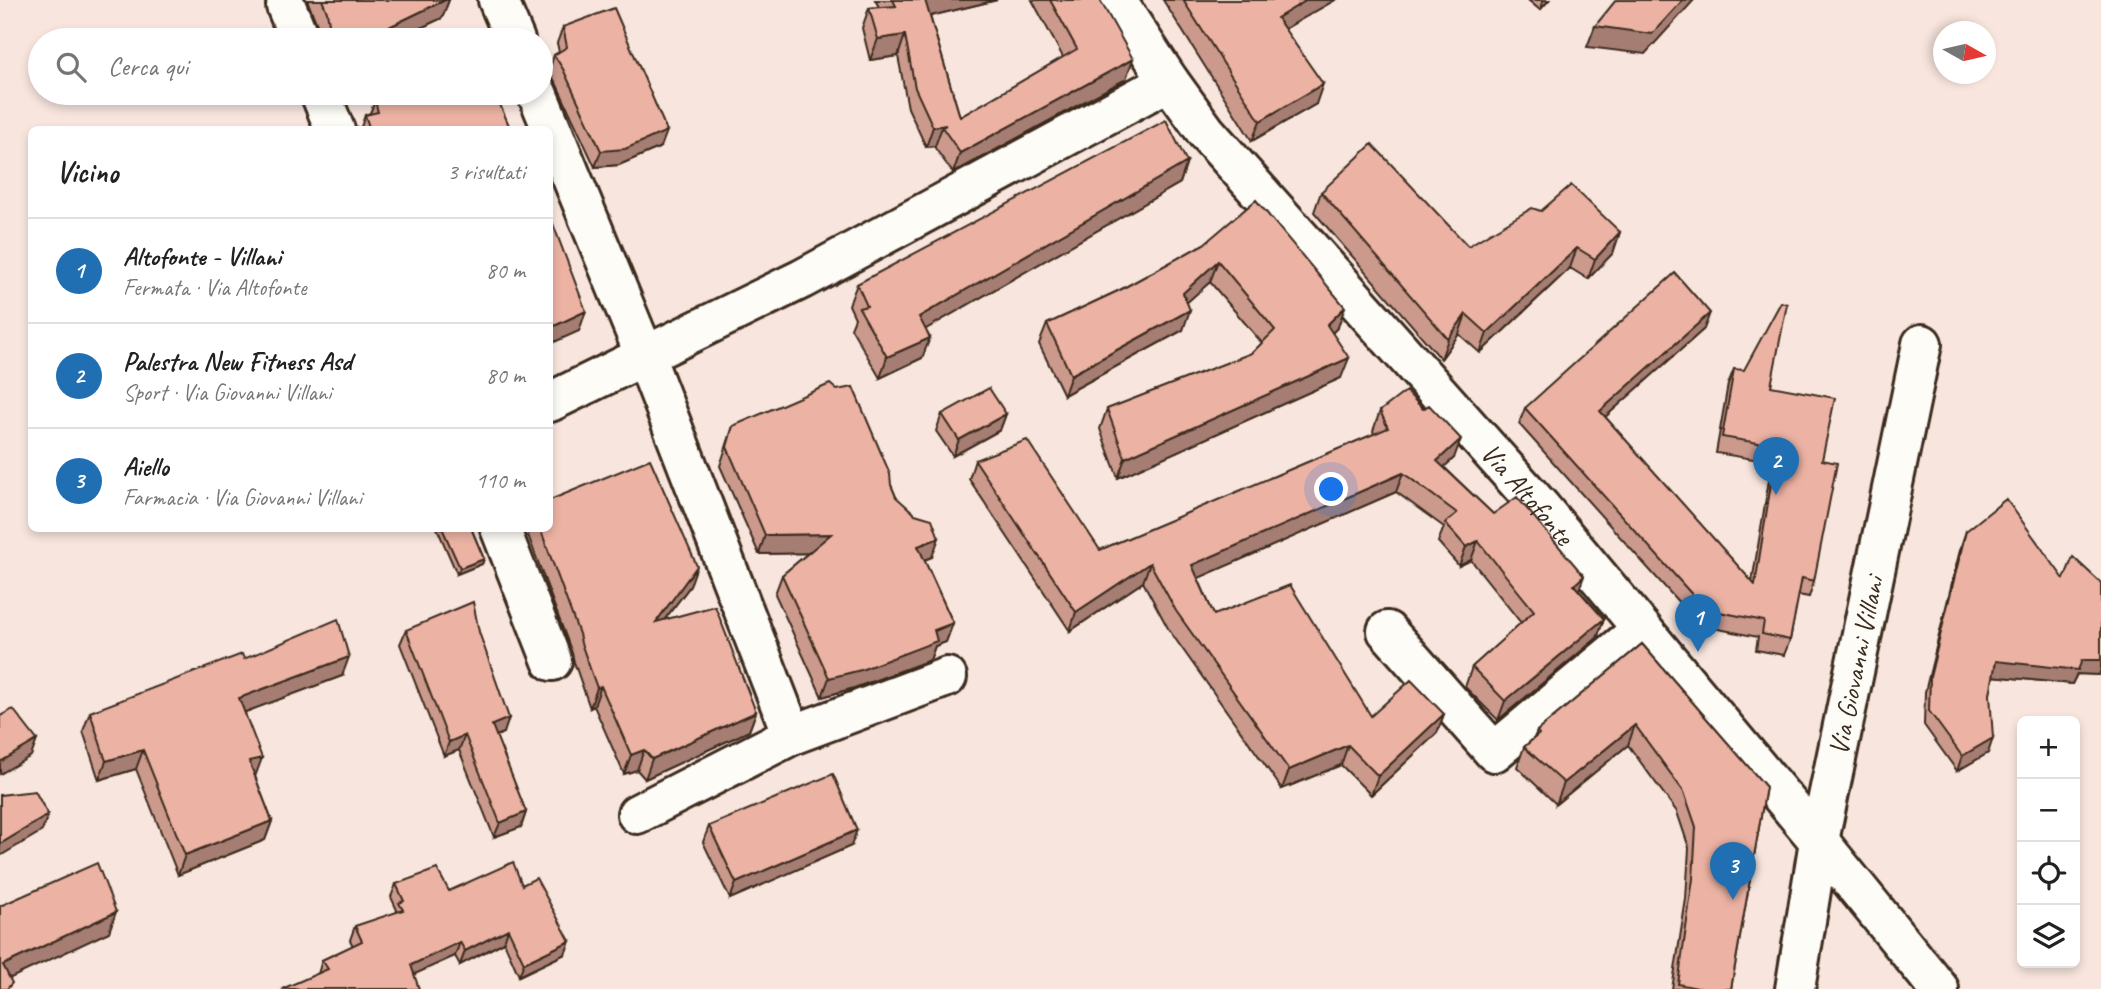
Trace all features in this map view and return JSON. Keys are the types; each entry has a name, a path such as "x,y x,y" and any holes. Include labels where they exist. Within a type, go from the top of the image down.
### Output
{"street":[{"name":"Via Altofonte","path":"1116,0 1206,132 1542,509 1940,989"},
{"path":"553,401 802,279 1169,81"},
{"path":"542,105 551,126"},
{"path":"553,132 645,356 792,735"},
{"name":"Via Giovanni Villani","path":"1795,989 1819,842 1922,344"},
{"path":"502,532 552,661"},
{"path":"1387,631 1494,752 1642,629"},
{"path":"637,814 792,735 947,677"}],"building":[{"path":"322,0 445,0 387,28 327,28 327,12"},
{"path":"893,0 925,0 960,117 1077,49 1050,0 1100,0 1133,59 960,153 942,127 946,125 933,127 915,88 905,35 878,39 869,8 896,6"},
{"path":"1183,0 1307,0 1277,18 1323,84 1260,121"},
{"path":"1616,0 1683,0 1652,34 1595,26"},
{"path":"614,8 667,131 625,149 601,151 554,55 567,47 563,27"},
{"path":"376,105 500,105 509,126 369,126 365,115 378,112"},
{"path":"1166,120 1187,162 919,317 930,338 887,357 859,308 867,306 857,284"},
{"path":"1372,144 1468,246 1532,208 1541,211 1571,185 1620,232 1595,259 1577,248 1487,333 1466,314 1448,339 1321,192"},
{"path":"1256,200 1345,307 1327,325 1349,358 1125,458 1107,409 1252,353 1275,330 1218,261 1183,293 1190,310 1071,375 1047,324 1120,290 1204,244"},
{"path":"553,224 586,311 553,327"},
{"path":"1675,273 1710,313 1600,411 1755,585 1777,446 1722,437 1734,369 1744,370 1781,302 1787,304 1771,386 1835,398 1822,460 1837,463 1814,581 1802,578 1790,640 1762,634 1764,621 1705,609 1525,408"},
{"path":"830,384 837,390 853,387 890,474 896,497 915,514 932,519 939,538 918,546 953,623 934,630 937,641 861,670 829,678 782,575 831,534 765,535 727,447 733,426"},
{"path":"989,388 1006,414 959,440 942,414"},
{"path":"1406,391 1423,409 1429,405 1461,439 1437,461 1493,514 1517,497 1584,576 1574,585 1604,619 1505,701 1472,667 1534,611 1478,541 1466,547 1445,523 1457,513 1403,473 1192,565 1214,615 1290,585 1371,716 1411,680 1444,714 1378,776 1348,745 1289,770 1176,611 1150,563 1076,612 975,460 1027,440 1100,550 1388,428 1380,411"},
{"path":"650,459 697,566 656,622 715,606 756,712 652,759 644,750 631,755 601,686 597,688 541,532 553,532 553,499"},
{"path":"2006,499 2064,579 2073,557 2101,583 2101,660 2082,660 2078,670 1996,661 1990,694 1993,738 1962,756 1929,711 1930,677 1966,531"},
{"path":"444,532 473,532 484,559 460,568"},
{"path":"473,602 479,632 509,718 492,725 526,812 500,823 465,735 449,742 406,630"},
{"path":"338,619 349,657 239,698 262,758 249,761 272,821 185,855 143,750 106,761 90,712 242,654 244,659"},
{"path":"1642,644 1766,787 1731,989 1702,989 1678,984 1693,879 1696,827 1684,792 1635,725 1564,783 1524,747 1539,734 1537,731"},
{"path":"13,709 37,740 0,762 0,716"},
{"path":"833,774 857,830 736,883 709,826"},
{"path":"35,791 48,815 0,844 0,795"},
{"path":"513,862 522,885 536,878 570,941 524,963 508,929 465,951 460,942 411,965 419,989 282,989 328,969 322,960 362,941 355,926 403,910 399,903 404,901 396,884 437,869 449,891"},
{"path":"97,863 116,912 3,965 12,983 7,989 0,989 0,906"}],"place":[{"name":"Palestra New Fitness Asd","path":"1776,495"},
{"name":"Altofonte - Villani","path":"1698,652"},
{"name":"Aiello","path":"1733,900"}]}
